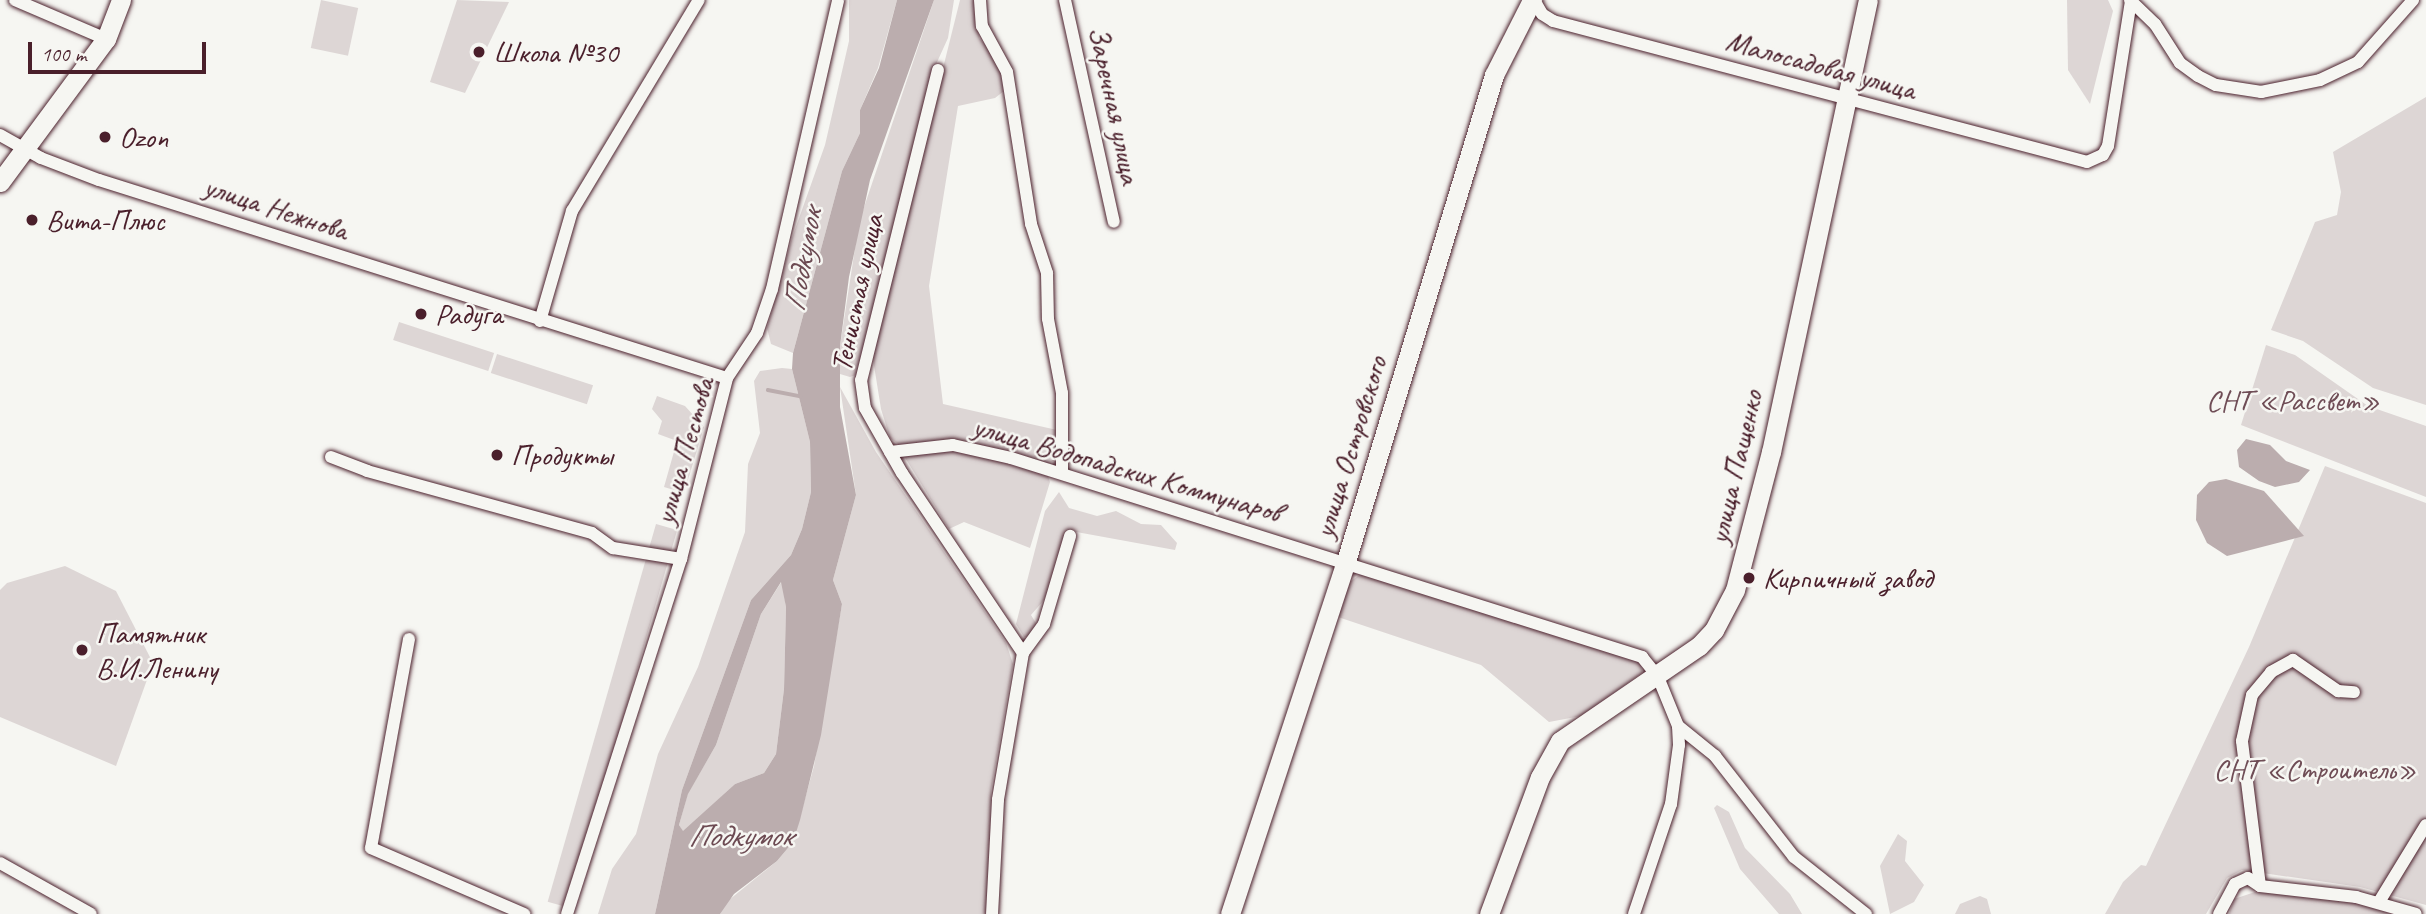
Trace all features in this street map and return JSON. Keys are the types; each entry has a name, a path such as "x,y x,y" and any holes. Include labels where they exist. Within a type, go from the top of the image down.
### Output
{"street":[{"path":"15,0 106,39"},
{"path":"0,182 106,39 121,0"},
{"path":"540,321 572,211 699,0"},
{"name":"улица Пестова","path":"567,914 681,559 727,377 745,356 772,289 838,0"},
{"path":"980,0 982,26 1007,72 1031,224 1047,273 1048,319 1062,393 1062,473"},
{"name":"Заречная улица","path":"1065,0 1114,222"},
{"name":"Малосадовая улица","path":"1533,0 1553,21 2087,162 2103,155 2130,1"},
{"name":"улица Островского","path":"1230,914 1346,561 1494,75 1533,0"},
{"name":"улица Пащенко","path":"1489,914 1540,777 1560,741 1658,677 1714,630 1735,590 1771,453 1844,98 1868,0"},
{"path":"2130,1 2155,24 2180,63 2198,76 2216,85 2261,92 2320,80 2358,62 2413,0"},
{"name":"Тенистая улица","path":"938,70 861,380 865,408 890,452 1023,653"},
{"name":"улица Нежнова","path":"0,135 26,150 99,180 540,321 727,377"},
{"name":"улица Водопадских Коммунаров","path":"890,452 953,445 1062,473 1622,647 1642,657 1658,677"},
{"path":"331,457 367,471 397,475 592,533 613,548 681,559"},
{"path":"992,914 998,800 1023,653 1044,624 1070,536"},
{"path":"410,639 371,848 524,914"},
{"path":"2260,887 2242,741 2252,695 2271,673 2292,660 2338,691 2354,692"},
{"path":"1634,914 1671,804 1678,726 1658,677"},
{"path":"1678,726 1715,756 1794,857 1866,914"},
{"path":"2379,902 2426,825"},
{"path":"0,863 90,914"},
{"path":"2219,914 2235,884 2248,878 2260,887 2379,902 2417,914"}],"green space":[{"path":"321,0 358,8 348,56 311,48"},
{"path":"457,0 509,2 465,93 430,82"},
{"path":"849,0 897,0 878,68 860,110 860,133 842,171 793,353 771,344 767,328 792,238 825,145 849,41"},
{"path":"934,0 954,0 948,38 933,71 859,374 850,377 840,374 840,346 859,222"},
{"path":"960,0 976,0 979,38 997,57 1004,91 995,98 958,106 929,286 943,404 1057,430 1058,459 1047,464 947,440 901,446 890,438 881,409 872,353"},
{"path":"2067,0 2108,0 2113,11 2090,104 2068,70"},
{"path":"2426,97 2426,405 2373,388 2303,341 2271,330 2315,222 2337,215 2341,192 2333,152"},
{"path":"399,322 494,353 488,371 393,340"},
{"name":"СНТ «Рассвет»","path":"2266,345 2295,355 2368,406 2426,426 2426,497 2241,425"},
{"path":"497,354 593,385 587,404 491,373"},
{"path":"792,369 810,442 811,492 802,529 791,555 751,600 682,790 655,914 598,914 612,869 636,834 658,754 698,667 745,532 748,464 760,433 754,381 760,371"},
{"path":"840,387 876,452 1006,643 1013,664 991,790 989,914 720,914 724,904 777,861 793,842 814,766 842,604 833,580 856,495"},
{"path":"657,396 685,406 704,427 684,493 664,487 677,441 658,434 662,421 652,409"},
{"path":"962,450 1048,476 1050,482 1030,548 964,522 949,529 904,456 906,452"},
{"name":"СНТ «Строитель»","path":"2325,466 2426,503 2426,905 2360,887 2242,870 2227,878 2206,914 2105,914 2123,882 2141,865 2146,866 2249,647"},
{"path":"1059,492 1069,508 1097,516 1116,511 1141,524 1161,525 1177,543 1175,550 1071,531 1044,600 1031,615 1037,625 1029,637 1024,637 1016,624 1045,511"},
{"path":"656,524 677,530 569,908 548,902"},
{"path":"65,566 116,591 153,663 116,766 0,717 0,590 7,583"},
{"path":"1361,574 1633,658 1641,664 1642,673 1581,716 1549,722 1481,665 1335,616 1351,581"},
{"path":"782,581 786,607 784,689 776,754 764,773 735,784 683,832 679,825 688,793 716,745 761,614"},
{"path":"1717,805 1729,812 1745,848 1790,894 1802,914 1779,914 1740,869 1714,808"},
{"path":"1898,834 1907,841 1905,861 1924,885 1914,902 1890,914 1880,866"},
{"path":"2261,890 2356,903 2392,914 2229,914 2234,899"},
{"path":"1980,896 1987,899 1991,914 1955,914 1960,904"}],"water":[{"name":"Подкумок","path":"897,0 934,0 870,180 849,277 840,346 840,407 856,495 833,580 842,604 821,735 800,820 793,842 777,861 734,894 720,914 655,914 682,790 751,600 791,555 802,529 811,492 810,442 792,369 793,353 842,171 860,133 860,110 879,68","holes":["781,582 786,607 784,689 776,754 764,773 735,784 683,831 679,825 688,794 716,745 761,614"]},
{"path":"2246,439 2270,445 2286,461 2310,470 2299,482 2275,487 2259,481 2239,467 2237,450"},
{"path":"2226,479 2264,491 2304,536 2227,556 2207,543 2196,520 2197,495 2209,482"}],"waterway":[{"path":"768,390 800,396"}],"place":[{"name":"Школа №30","path":"479,52"},
{"name":"Ozon","path":"105,137"},
{"name":"Вита-Плюс","path":"32,220"},
{"name":"Радуга","path":"421,314"},
{"name":"Продукты","path":"497,455"},
{"name":"Кирпичный завод","path":"1749,578"},
{"name":"Памятник В.И.Ленину","path":"82,650"}]}
